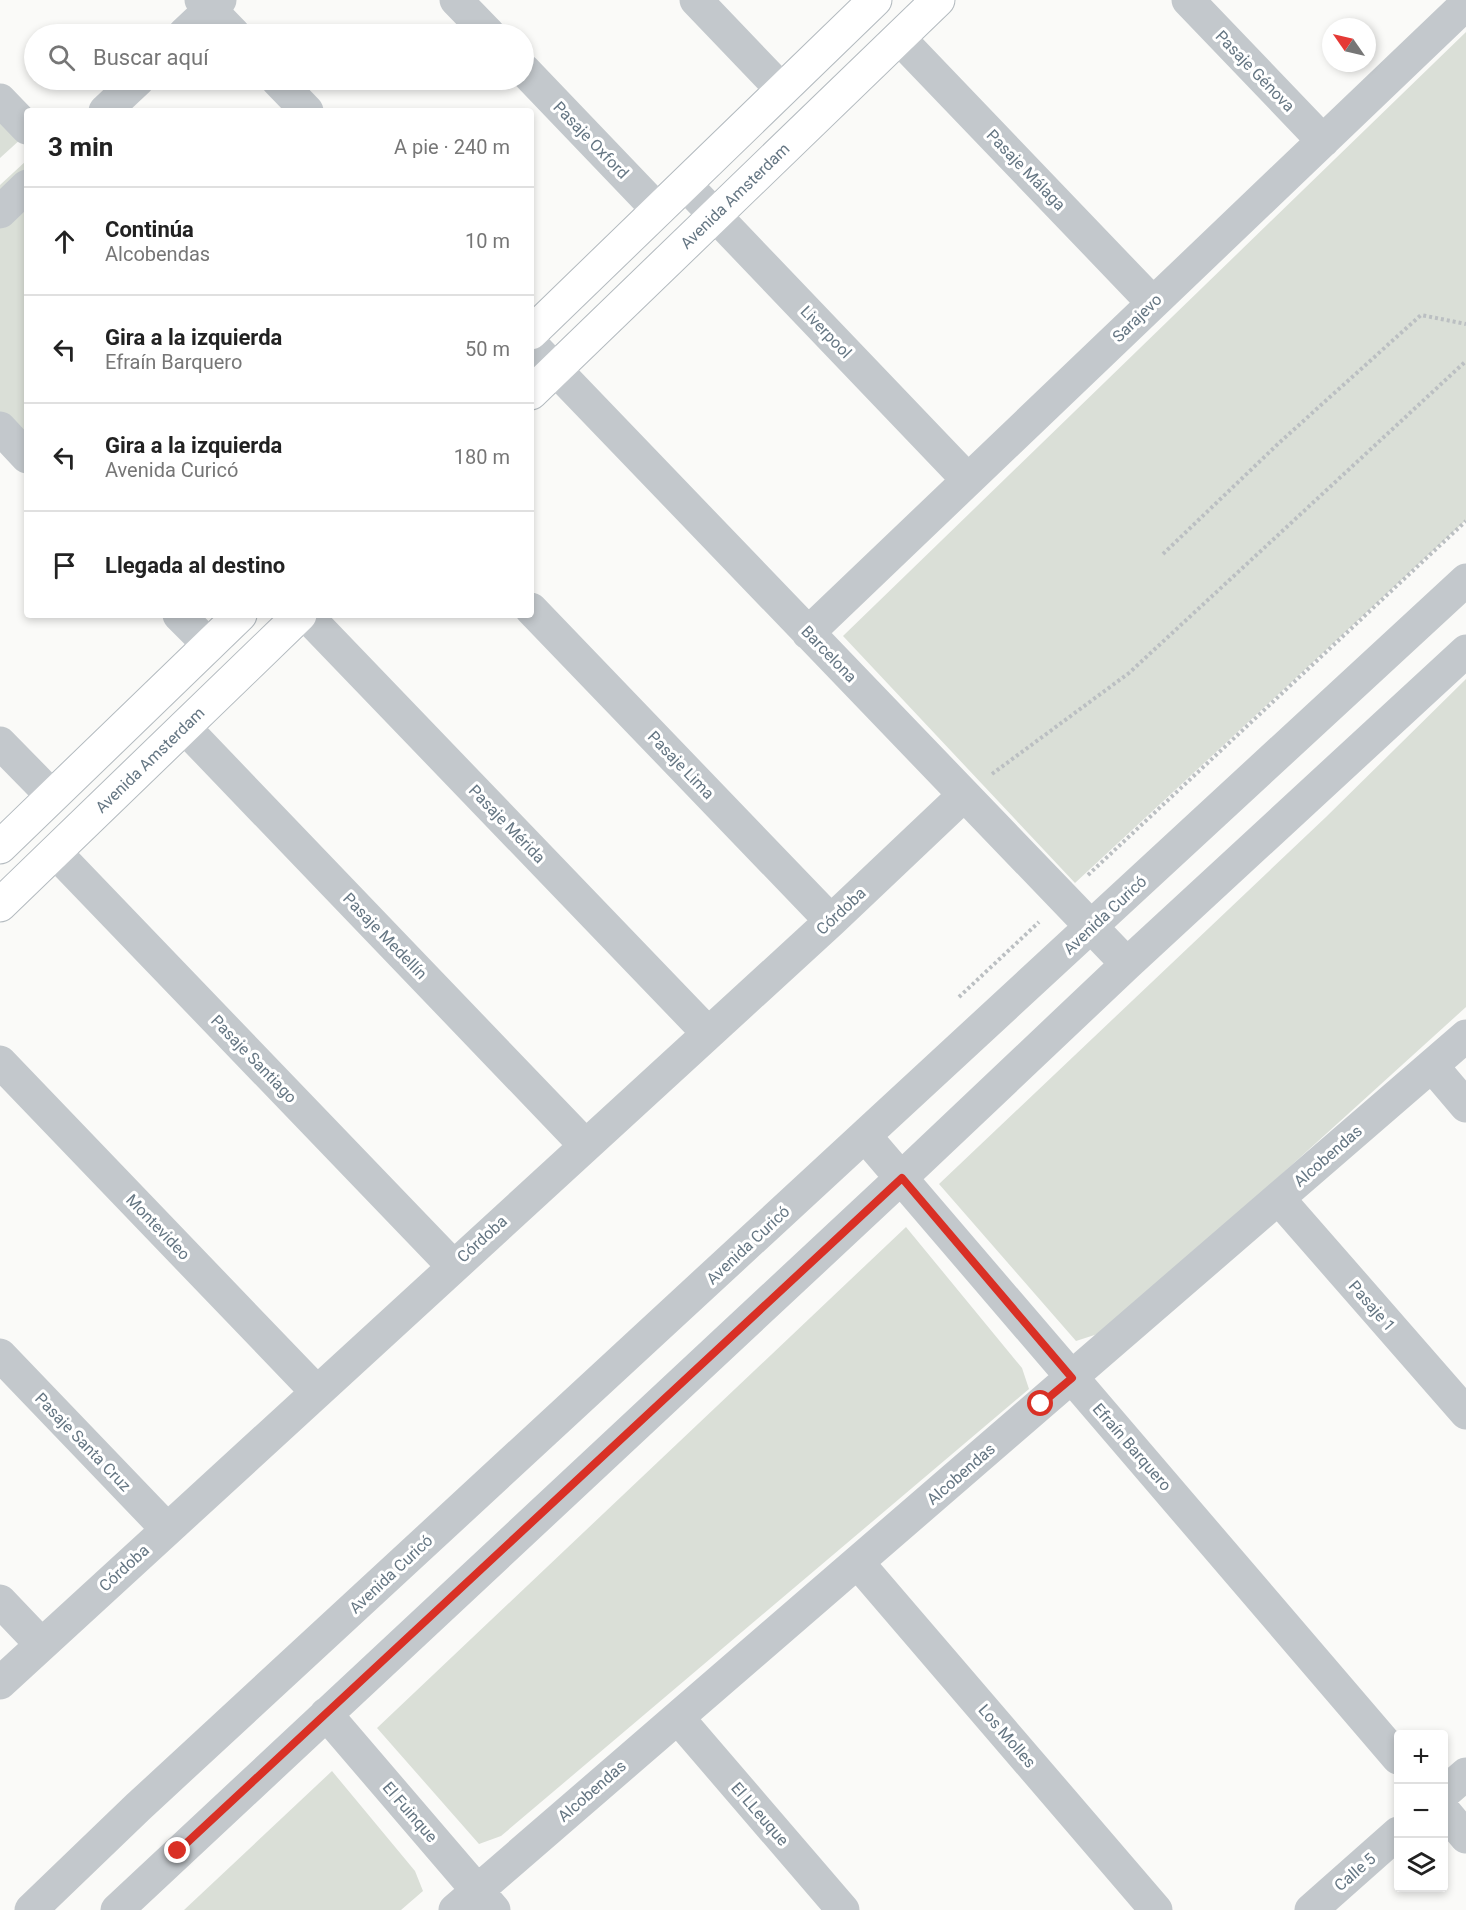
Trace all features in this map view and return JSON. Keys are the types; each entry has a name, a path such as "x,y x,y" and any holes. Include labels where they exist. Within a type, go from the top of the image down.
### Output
{"street":[{"path":"456,0 479,24"},
{"path":"696,0 782,90"},
{"path":"534,330 875,0"},
{"name":"Avenida Amsterdam","path":"534,390 938,0"},
{"name":"Pasaje Génova","path":"1188,0 1323,141"},
{"path":"192,24 210,3 226,24"},
{"name":"Sarajevo","path":"808,633 1466,4"},
{"name":"Pasaje Málaga","path":"899,38 1153,303"},
{"name":"Pasaje Oxford","path":"534,80 658,210"},
{"path":"108,108 127,90"},
{"path":"287,90 304,108"},
{"path":"0,100 24,125"},
{"name":"Liverpool","path":"685,184 968,480"},
{"path":"0,212 24,189"},
{"name":"Barcelona","path":"534,347 1127,964"},
{"path":"0,428 24,454"},
{"name":"Avenida Curicó","path":"31,1910 138,1807 1466,580"},
{"name":"Pasaje Lima","path":"534,612 831,921"},
{"path":"182,618 209,645"},
{"path":"0,847 237,618"},
{"name":"Avenida Amsterdam","path":"0,905 297,618"},
{"name":"Pasaje Mérida","path":"309,618 708,1033"},
{"path":"117,1910 902,1178 1127,964 1466,651"},
{"name":"Pasaje Medellín","path":"184,727 585,1145"},
{"path":"0,742 52,796"},
{"name":"Córdoba","path":"0,1683 831,921 964,795"},
{"name":"Pasaje Santiago","path":"55,852 453,1266"},
{"name":"Alcobendas","path":"476,1903 678,1718 1466,1036"},
{"name":"Montevideo","path":"0,1062 316,1391"},
{"path":"1432,1066 1466,1106"},
{"name":"Efraín Barquero","path":"865,1136 1394,1753"},
{"name":"Pasaje 1","path":"1279,1199 1466,1413"},
{"name":"Pasaje Santa Cruz","path":"0,1354 167,1529"},
{"name":"Los Molles","path":"858,1563 1156,1910"},
{"path":"0,1601 41,1644"},
{"name":"El Fuinque","path":"326,1714 476,1903"},
{"name":"El LLeuque","path":"678,1718 843,1910"},
{"path":"1448,1789 1466,1774"},
{"path":"1448,1817 1466,1837"},
{"name":"Calle 5","path":"1311,1910 1394,1837"}],"path":[{"path":"1163,554 1280,442 1421,315 1466,324"},
{"path":"964,795 1129,673 1466,360"}],"shaded area":[{"path":"1466,32 1466,520 1075,883 843,636"},
{"path":"0,116 22,138 0,158"},
{"path":"24,163 24,439 0,414 0,185"},
{"path":"1466,679 1466,1007 1110,1330 1076,1341 939,1184 1326,817"},
{"path":"906,1227 1022,1368 1029,1389 501,1836 479,1844 377,1728"},
{"path":"332,1771 415,1871 423,1891 401,1910 184,1910"}],"route":[{"path":"178,1851 902,1178 1072,1378 1041,1404"}]}
